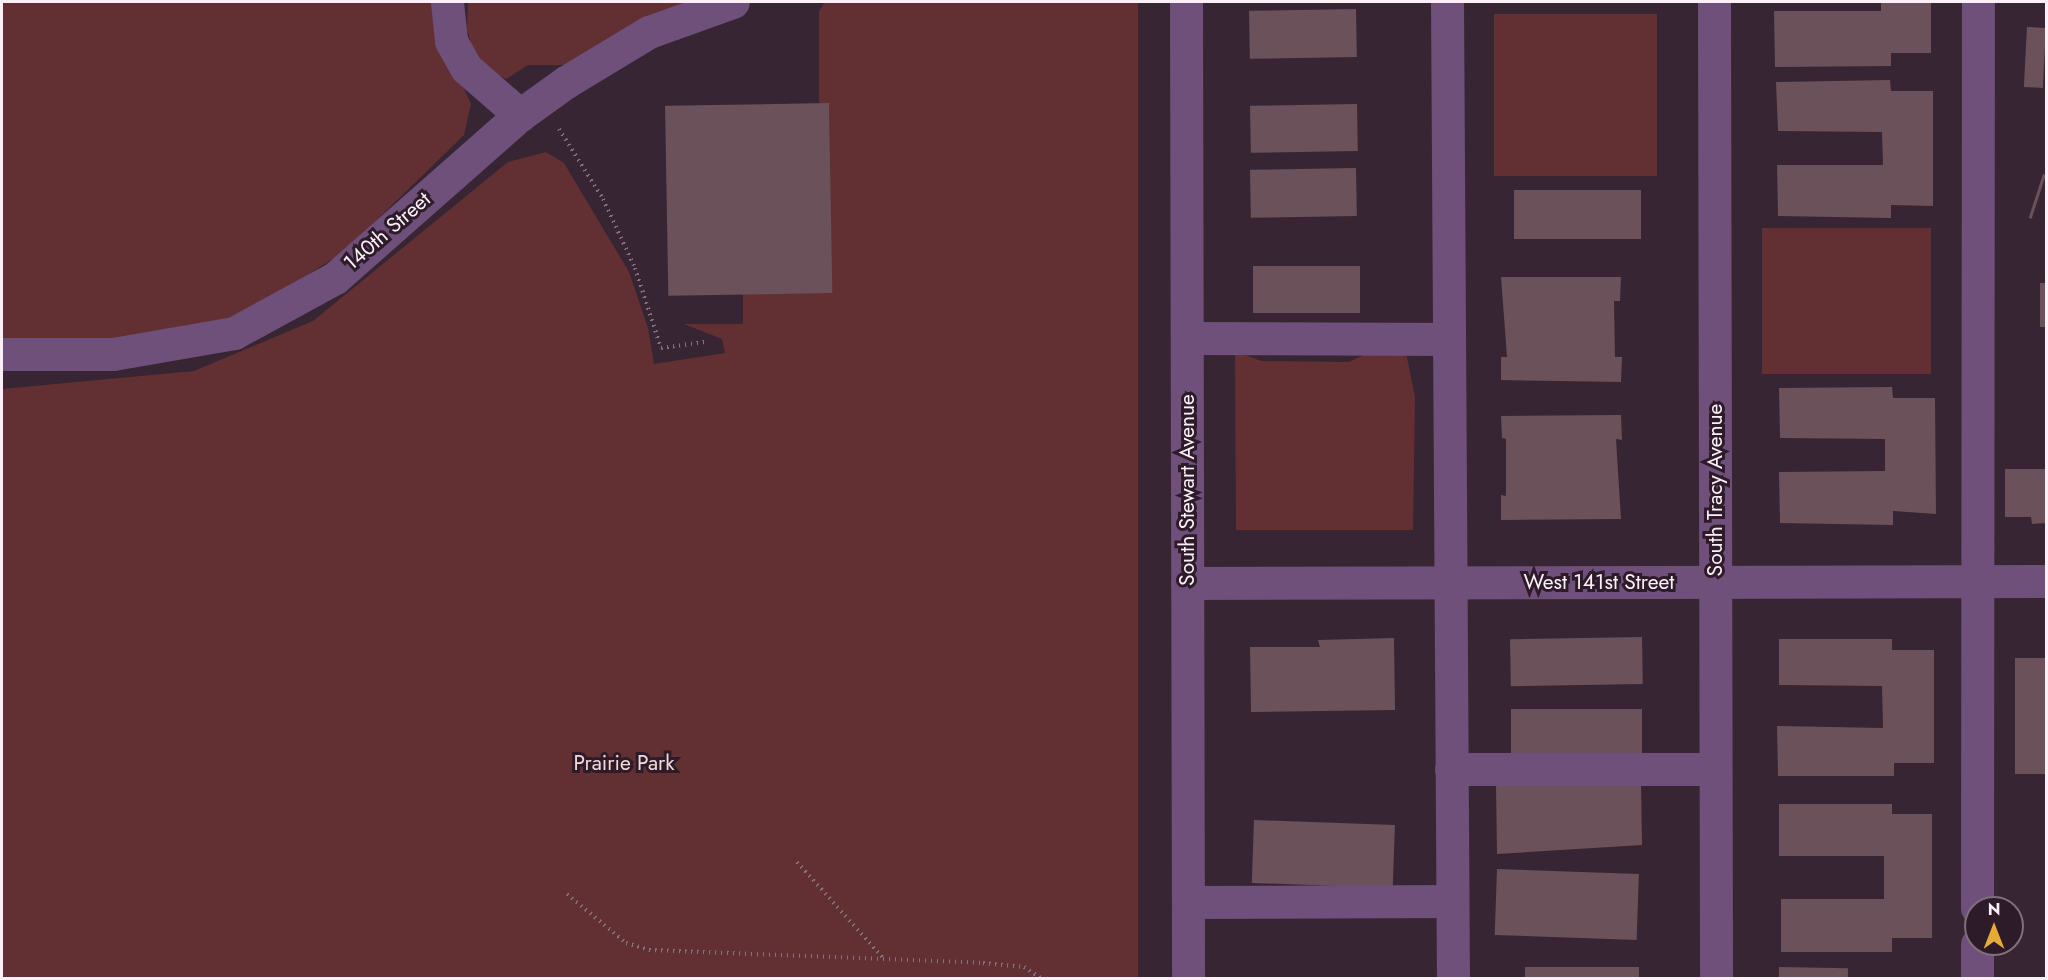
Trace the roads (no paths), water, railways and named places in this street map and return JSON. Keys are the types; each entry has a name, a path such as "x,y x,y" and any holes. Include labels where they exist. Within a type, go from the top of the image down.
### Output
{"street":[{"path":"447,2 451,41 466,68 530,107"},
{"name":"140th Street","path":"2,354 113,354 234,333 335,278 530,107 649,32 733,2"},
{"name":"South Stewart Avenue","path":"1186,2 1188,978"},
{"path":"1447,2 1453,978"},
{"name":"South Tracy Avenue","path":"1714,2 1716,978"},
{"path":"1977,896 1975,582 1978,2"},
{"path":"1187,338 1449,339"},
{"name":"West 141st Street","path":"1187,583 2046,581"},
{"path":"1451,769 1715,770"},
{"path":"1188,902 1452,900"},
{"path":"1977,956 1977,978"}],"park label":[{"name":"Prairie Park","path":"624,763"}]}
